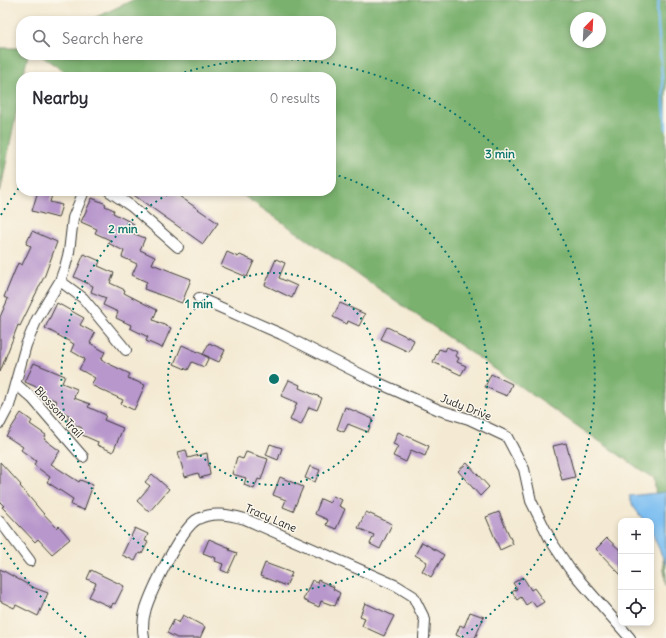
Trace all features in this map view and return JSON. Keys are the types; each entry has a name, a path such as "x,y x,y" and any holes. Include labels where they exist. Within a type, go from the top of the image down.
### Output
{"street":[{"path":"0,423 9,406 26,345 37,319 60,281 69,252 73,218 82,196"},
{"path":"116,196 131,206 178,248"},
{"path":"60,281 83,298 126,350"},
{"name":"Judy Drive","path":"199,298 281,334 372,380 439,410 469,419 507,437 524,469 531,501 551,541 569,568 630,638"},
{"name":"Blossom Trail","path":"16,384 53,421 83,456"},
{"name":"Tracy Lane","path":"144,638 142,627 146,608 175,547 190,525 197,519 221,514 245,519 397,586 413,596 425,620 424,638"},
{"path":"0,521 30,561"}],"green space":[{"path":"133,0 666,0 666,587 654,479 244,196 336,196 336,72 65,72 47,60 336,60 336,16 99,16"},
{"path":"0,48 16,48 16,60 27,60 24,72 16,72 16,114 0,193"}],"water":[{"path":"666,492 666,565 654,537 654,518 642,518 633,506 629,496"}],"building":[{"path":"36,196 52,196 50,202 62,205 58,218 32,211"},
{"path":"135,196 179,196 218,223 203,244"},
{"path":"92,198 106,204 105,206 114,210 113,213 134,224 130,232 145,238 140,250 155,257 152,264 191,279 182,303 144,289 147,282 132,275 137,264 122,257 124,251 108,243 110,240 95,233 97,229 81,222"},
{"path":"32,231 57,242 45,275 20,326 18,325 0,372 0,317 8,299 4,297 18,263 22,265 31,246 26,244"},
{"path":"227,252 238,257 240,255 254,261 247,277 221,266"},
{"path":"84,254 100,261 98,266 114,273 110,283 125,290 124,293 157,310 153,320 171,328 162,348 146,341 148,337 130,328 131,325 116,318 118,312 103,305 106,298 91,292 93,286 74,277"},
{"path":"276,259 285,263 279,278 297,286 292,298 265,285"},
{"path":"57,303 84,318 80,325 95,333 90,343 105,352 101,360 130,374 128,378 145,385 134,410 121,404 123,400 91,385 95,378 79,369 85,359 71,351 74,344 45,328"},
{"path":"340,303 365,314 359,326 348,321 347,324 333,317"},
{"path":"387,327 414,340 409,352 381,339"},
{"path":"209,343 225,350 219,362 203,355"},
{"path":"182,345 209,357 204,367 192,362 188,370 174,364"},
{"path":"447,347 457,352 455,356 459,358 457,362 466,366 461,375 433,362 439,349 445,351"},
{"path":"34,363 65,376 62,383 77,389 74,398 90,404 88,407 106,415 104,420 123,428 113,452 97,445 98,442 80,434 82,428 67,421 69,415 54,408 57,401 41,394 43,390 25,382"},
{"path":"491,374 512,384 507,396 485,387"},
{"path":"289,380 300,385 299,388 322,398 317,410 309,407 301,425 290,420 297,403 281,396"},
{"path":"345,407 373,419 368,432 348,424 344,432 337,429"},
{"path":"21,413 32,421 30,424 46,435 44,439 60,451 51,464 79,482 80,480 93,485 84,510 71,505 73,499 47,482 50,477 34,465 36,461 21,450 23,447 6,436"},
{"path":"398,432 429,446 425,456 411,450 406,462 393,456 398,446 393,444"},
{"path":"566,443 575,477 562,480 553,446"},
{"path":"270,444 282,448 278,460 266,455"},
{"path":"186,450 188,458 207,453 210,475 200,478 198,473 185,477 178,452"},
{"path":"246,452 268,459 261,480 258,479 254,489 244,485 246,478 232,474 237,457 243,459"},
{"path":"0,462 21,485 20,486 42,512 57,528 59,526 70,539 52,554 38,539 35,542 2,507 4,506 0,502"},
{"path":"467,463 489,487 480,496 458,471"},
{"path":"310,466 320,470 315,482 305,478"},
{"path":"152,474 169,489 149,512 137,501 150,486 145,482"},
{"path":"280,477 303,487 293,511 283,507 286,500 273,495"},
{"path":"333,496 342,500 339,506 345,509 336,529 326,525 328,520 315,514 321,499 330,503"},
{"path":"366,512 392,524 380,549 370,544 374,535 358,528"},
{"path":"499,512 513,544 500,550 486,517"},
{"path":"135,528 148,534 145,541 148,542 142,554 139,553 135,561 122,555"},
{"path":"607,538 618,548 618,572 596,549"},
{"path":"209,539 230,548 229,550 237,553 228,573 221,570 223,564 215,561 216,558 203,553"},
{"path":"422,542 444,555 431,577 422,571 427,562 415,555"},
{"path":"265,563 292,573 286,586 260,576"},
{"path":"0,569 32,587 48,593 38,616 16,605 14,608 0,601"},
{"path":"91,570 124,586 115,604 113,603 111,607 89,597 96,583 87,579"},
{"path":"523,577 531,590 534,588 544,602 536,607 532,601 526,605 521,597 517,600 512,592 517,589 513,583"},
{"path":"312,580 317,583 318,580 334,587 333,589 340,593 335,606 321,601 319,607 303,600"},
{"path":"365,603 394,616 384,636 362,626 365,618 360,616"},
{"path":"470,612 484,617 475,638 463,638 456,635 460,625 464,627"},
{"path":"183,615 205,627 200,638 177,638 167,633 174,620 179,623"}],"waterway":[{"path":"659,0 657,11 666,129"}]}
